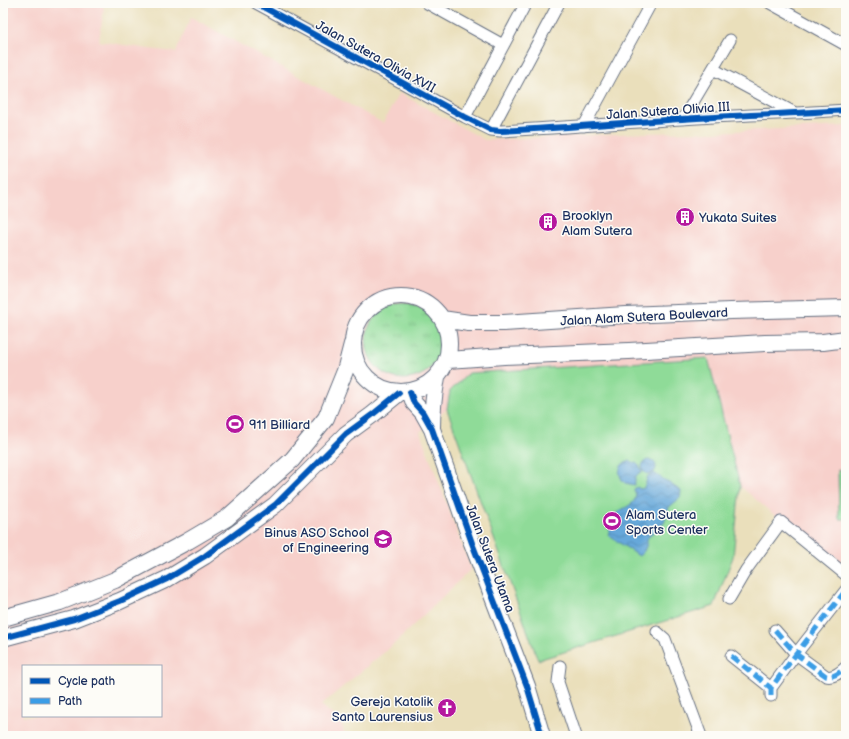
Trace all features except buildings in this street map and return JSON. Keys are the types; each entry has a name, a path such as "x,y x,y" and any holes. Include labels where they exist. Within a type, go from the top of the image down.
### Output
{"main road":[{"path":"3,618 60,602 115,580 188,541 227,518 292,460 326,418 345,370 355,326 365,311 379,301 396,296 414,298 430,306 442,319 450,339 448,360 437,377 425,387 405,393 346,434 275,506 205,556 167,579 120,601 74,619 3,638"},
{"name":"Jalan Alam Sutera Boulevard","path":"442,319 469,323 504,324 625,315 846,308"},
{"path":"482,357 461,350 458,343 459,338 465,332 475,331 487,324"},
{"path":"448,360 765,343 823,342 846,339"},
{"path":"352,344 354,359 361,372 372,383 385,390 405,393"},
{"name":"Jalan Sutera Utama","path":"432,429 432,410 437,377"},
{"name":"Jalan Sutera Utama","path":"405,393 423,413 432,429 472,543 527,686 542,736"}],"street":[{"name":"Jalan Sutera Olivia XVII","path":"256,3 491,130"},
{"path":"427,3 503,45"},
{"path":"465,117 526,3"},
{"path":"491,130 559,3"},
{"path":"584,126 651,3"},
{"path":"770,3 846,45"},
{"name":"Jalan Sutera Olivia III","path":"683,119 730,40"},
{"name":"Jalan Sutera Olivia III","path":"713,69 796,114"},
{"name":"Jalan Sutera Olivia III","path":"491,130 500,131 846,110"},
{"path":"729,599 746,570 781,522 846,575"},
{"path":"732,656 771,692 796,654 846,590"},
{"path":"774,630 796,654 826,676 830,677 835,675 846,667"},
{"path":"657,632 665,639 701,736"},
{"path":"560,666 558,682 576,736"}],"shaded area":[{"path":"3,3 99,3 104,7 99,41 176,52 191,17 383,123 399,93 485,140 846,126 846,565 773,514 740,486 708,358 450,391 447,409 420,432 471,569 394,644 321,705 340,721 346,736 3,736"}],"green space":[{"path":"397,303 411,303 425,309 436,320 442,334 442,348 439,356 431,368 425,373 411,379 397,379 383,373 372,362 366,348 366,334 372,320 383,309"},
{"name":"Alam Sutera Sports Center","path":"708,358 740,486 733,557 714,606 538,660 447,409 450,391 469,373"},
{"path":"838,470 846,470 846,519 839,519"}],"water":[{"path":"649,460 654,462 656,467 654,472 649,474 644,472 642,467 644,462"},
{"path":"630,461 638,465 642,472 636,477 635,485 625,483 620,476 620,468 622,465"},
{"path":"654,473 681,491 680,498 669,507 664,523 647,539 647,544 644,551 639,556 608,535 611,521 615,514 633,502 636,495 634,489 637,487 640,489 644,488 647,477"}],"marked path":[{"path":"771,696 771,688 846,590"},
{"path":"775,630 796,654 826,676 839,673 846,667"},
{"path":"731,656 771,688"}],"cycle path":[{"path":"256,3 491,130 523,130 846,110"},
{"path":"410,392 414,403 423,413 432,429 472,543 527,686 542,736"},
{"path":"3,638 74,619 120,601 167,579 205,556 275,505 346,434 399,393"}],"place":[{"name":"Yukata Suites","path":"685,217"},
{"name":"Brooklyn Alam Sutera","path":"548,222"},
{"name":"911 Billiard","path":"235,424"},
{"name":"Alam Sutera Sports Center","path":"612,521"},
{"name":"Binus ASO School of Engineering","path":"383,539"},
{"name":"Gereja Katolik Santo Laurensius","path":"447,708"}]}
